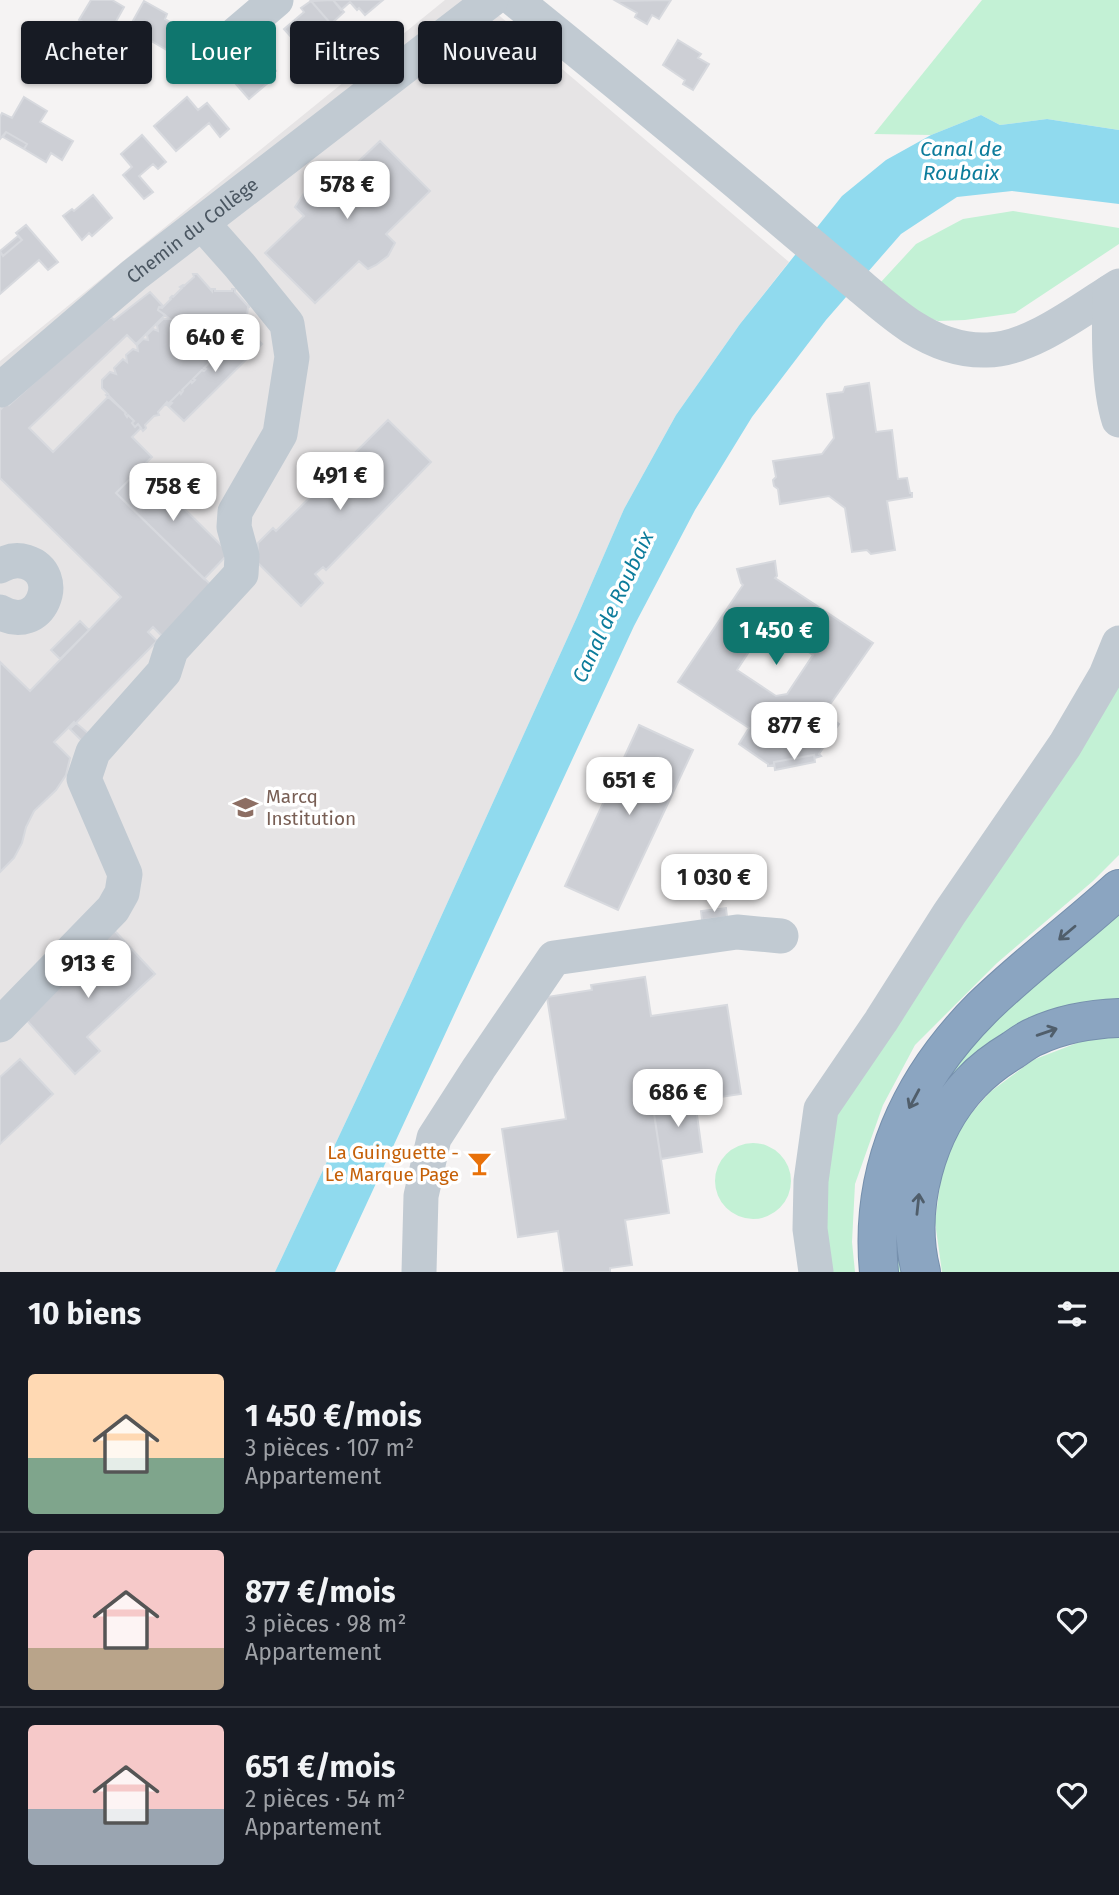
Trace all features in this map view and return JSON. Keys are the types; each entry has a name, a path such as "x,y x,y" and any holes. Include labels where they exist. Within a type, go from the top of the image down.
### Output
{"highway":[{"path":"879,1272 879,1208 886,1169 900,1126 924,1079 954,1038 983,1007 1119,889"},
{"path":"921,1272 916,1228 924,1166 934,1139 971,1083 1001,1057 1035,1036 1098,1018 1119,1018"}],"street":[{"path":"251,21 276,0"},
{"name":"Chemin du Collège","path":"0,390 134,275 491,0"},
{"path":"515,0 876,299 911,327 925,334 959,338 1003,335 1116,279 1111,362 1119,420"},
{"path":"0,1025 113,909 122,893 125,874 84,779 93,752 164,672 171,650 241,574 242,556 234,527 235,512 279,434 292,357 287,324 202,223"},
{"path":"0,566 10,561 31,564 41,573 46,587 44,601 28,616 14,618 0,612"},
{"path":"816,1272 810,1229 811,1181 821,1109 949,914 1065,745 1106,675 1119,643"},
{"path":"419,1272 421,1196 434,1138 554,958 737,932 781,936"}],"shaded area":[{"name":"Marcq Institution","path":"445,0 481,0 506,21 419,21"},
{"name":"Marcq Institution","path":"418,22 418,84 562,84 562,69 789,262 740,324 676,415 624,509 405,996 275,1272 0,1272 0,361 341,84 404,84 404,33"}],"green space":[{"path":"982,0 1119,0 1119,130 1047,119 1000,125 981,115 931,135 874,134"},
{"path":"1013,211 1119,228 1119,244 1015,313 938,321 921,315 881,282 916,244 963,219"},
{"path":"1119,673 1119,855 1093,881 997,963 915,1045 883,1105 855,1184 852,1242 855,1272 826,1272 824,1175 835,1114"},
{"path":"1119,912 1119,1008 973,1068 911,1272 897,1272 897,1218 928,1106 981,1033"},
{"path":"1119,1037 1119,1272 942,1272 935,1222 942,1170 960,1126 990,1092 1033,1060 1090,1038"},
{"path":"753,1143 768,1146 780,1154 788,1166 791,1181 788,1196 780,1208 768,1216 753,1219 738,1216 726,1208 718,1196 715,1181 718,1166 726,1154 738,1146"}],"water":[{"name":"Canal de Roubaix","path":"981,115 1000,125 1047,119 1119,130 1119,204 1012,191 957,197 901,234 826,320 752,417 695,510 634,626 335,1272 275,1272 405,996 624,509 676,415 740,324 842,196 886,160 931,135"}],"building":[{"path":"91,0 112,0 124,7 116,21 79,20"},
{"path":"333,0 383,0 365,15 350,2 341,10"},
{"path":"333,0 344,12 334,21 328,21 311,1"},
{"path":"671,0 659,19 652,15 647,24 635,17 637,13 616,1"},
{"path":"144,1 167,14 166,50 152,41 152,21 133,21"},
{"path":"311,1 328,21 293,21 304,12 301,8"},
{"path":"290,24 290,36 284,29"},
{"path":"678,40 701,54 698,58 709,64 693,90 683,84 685,80 663,65"},
{"path":"236,84 267,84 249,99"},
{"path":"24,97 47,111 40,122 73,141 62,160 51,153 46,162 24,149 27,144 6,132 0,139 2,113 12,118"},
{"path":"187,97 198,110 207,103 229,129 220,137 209,123 176,151 154,126"},
{"path":"6,132 27,144 24,149 3,137"},
{"path":"142,135 166,162 158,169 153,164 139,176 153,192 144,199 123,175 132,167 121,154"},
{"path":"380,141 430,191 386,234 395,243 388,256 368,269 359,261 315,303 265,253 304,216 295,207 310,184 333,169 341,178"},
{"path":"93,195 112,218 92,236 89,233 82,240 63,216 72,209 74,211"},
{"path":"26,225 58,262 48,270 39,260 0,294 0,252 3,256 22,240 16,233"},
{"path":"18,236 22,240 3,256 0,251"},
{"path":"193,274 197,274 212,291 235,289 247,305 249,304 246,324 248,327 170,402 170,405 167,402 158,412 159,415 145,425 143,431 138,424 135,427 132,423 134,421 106,395 108,394 102,388 102,380 110,372 116,374 114,368 123,359 127,362 126,355 133,349 138,351 137,345 143,339 148,340 147,335 153,329 158,331 157,325 163,319 170,319 158,310 159,307 162,308 182,288 180,287 194,277"},
{"path":"150,292 163,306 158,310 165,315 136,344 127,335 29,428 53,452 109,396 127,417 128,415 134,421 132,423 135,427 138,424 141,428 132,437 152,457 116,493 211,585 162,636 153,627 148,632 157,641 54,742 70,758 66,775 56,790 34,811 14,858 0,872 0,662 30,691 121,597 0,478 0,410 111,317 114,320"},
{"path":"246,327 262,344 184,421 167,402 170,405"},
{"path":"869,383 876,432 892,430 898,479 907,478 912,493 912,497 887,501 895,550 871,554 867,550 852,552 845,508 829,496 780,504 778,489 773,480 776,477 773,461 822,454 834,438 827,394 843,392 845,387"},
{"path":"388,420 431,462 326,570 323,567 315,574 323,583 301,606 257,562 258,543 273,528 276,531"},
{"path":"142,467 229,553 204,579 116,493"},
{"path":"775,561 775,578 873,643 824,713 839,724 819,754 821,756 774,762 774,765 768,766 739,744 749,728 678,682 743,585 737,569","holes":["767,624 813,655 787,694 776,696 737,670"]},
{"path":"80,621 89,630 60,659 51,650"},
{"path":"76,723 89,734 82,741 70,729"},
{"path":"639,725 693,750 618,910 565,886"},
{"path":"814,755 815,762 775,770 774,762"},
{"path":"726,908 727,917 702,920 701,911"},
{"path":"114,930 155,974 87,1037 100,1051 75,1074 22,1015"},
{"path":"645,977 651,1016 727,1005 741,1094 653,1107 669,1213 625,1220 632,1265 610,1268 610,1272 564,1272 558,1231 518,1237 502,1129 566,1119 547,997 592,990 591,985"},
{"path":"20,1059 53,1094 0,1144 0,1077"},
{"path":"695,1100 702,1152 661,1159 653,1107"}],"place":[{"name":"Marcq Institution","path":"246,807"},
{"name":"La Guinguette - Le Marque Page","path":"479,1163"}]}
